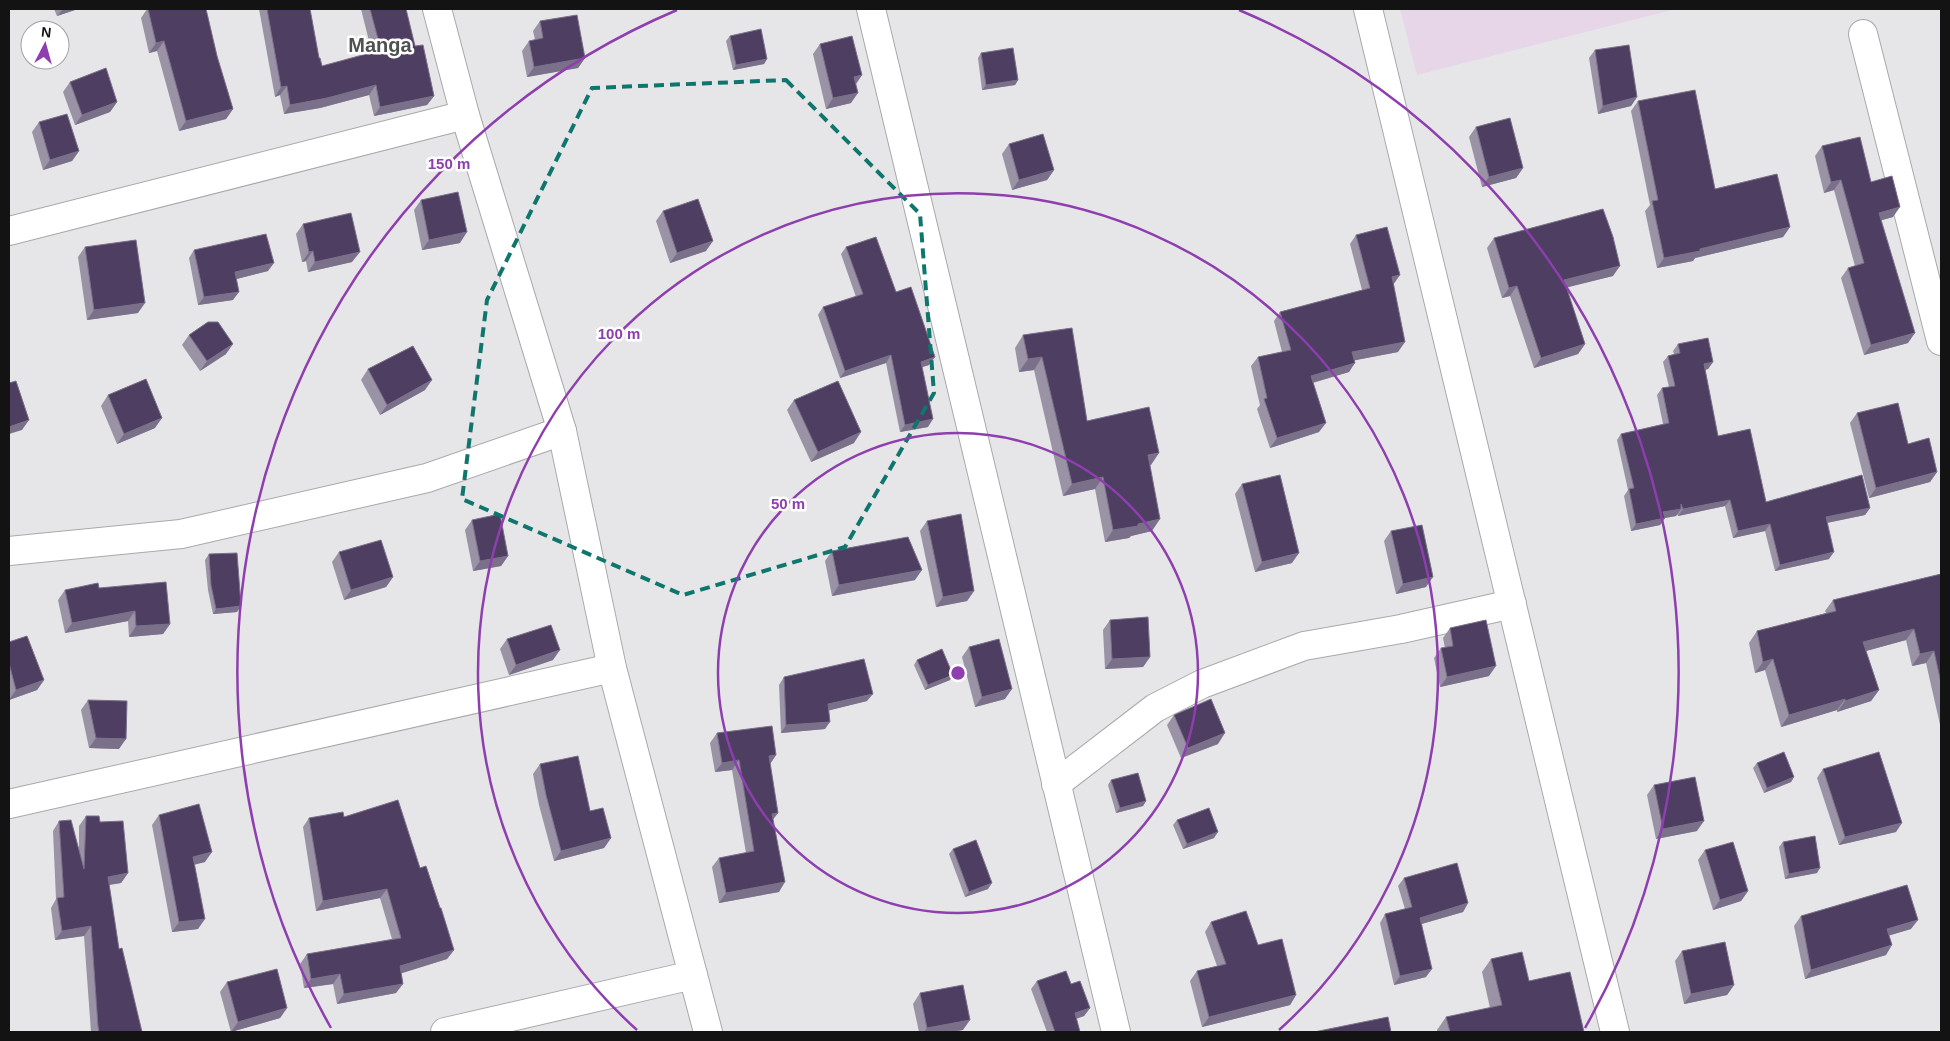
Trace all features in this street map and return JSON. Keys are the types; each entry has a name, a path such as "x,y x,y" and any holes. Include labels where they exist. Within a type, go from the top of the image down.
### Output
{"street":[{"path":"437,9 465,115 562,431 612,668 708,1032"},
{"path":"871,9 1116,1032"},
{"path":"1368,9 1615,1032"},
{"path":"1863,34 1941,342"},
{"path":"9,231 465,115"},
{"path":"9,551 181,534 427,478 562,431"},
{"path":"1056,784 1155,708 1202,684 1304,646 1401,629 1512,604"},
{"path":"9,804 612,668"},
{"path":"445,1032 693,974"}],"highlighted area":[{"path":"786,80 920,214 934,393 845,547 683,595 462,499 487,300 592,88"}],"shaded area":[{"path":"1400,9 1676,9 1417,75"}],"building":[{"path":"148,9 206,9 217,56 233,109 186,121 164,41 156,43"},
{"path":"267,9 310,9 322,66 381,50 370,9 406,9 415,46 423,45 434,96 380,107 376,85 327,98 290,105 287,86 281,87"},
{"path":"577,15 585,58 534,67 529,41 543,38 540,21"},
{"path":"761,29 767,59 736,65 730,36"},
{"path":"852,36 862,75 854,77 858,93 833,98 820,44"},
{"path":"1629,45 1637,97 1603,106 1595,50"},
{"path":"1013,48 1018,80 986,85 981,53"},
{"path":"106,68 117,102 82,115 70,82"},
{"path":"1695,90 1715,189 1777,174 1790,227 1700,249 1700,251 1664,258 1652,201 1658,200 1638,101"},
{"path":"67,114 79,151 50,160 39,122"},
{"path":"1510,118 1523,168 1489,177 1476,127"},
{"path":"1043,134 1054,170 1019,180 1009,144"},
{"path":"1860,137 1871,182 1892,176 1900,207 1879,213 1915,333 1871,345 1848,268 1864,263 1841,180 1831,182 1822,146"},
{"path":"458,192 467,232 429,240 421,200"},
{"path":"698,199 713,241 677,253 663,211"},
{"path":"1603,209 1613,237 1620,266 1564,280 1585,344 1541,358 1517,286 1509,288 1494,238"},
{"path":"351,213 360,252 315,262 313,251 309,252 303,224"},
{"path":"1387,227 1400,275 1392,277 1405,342 1352,352 1355,363 1311,376 1326,423 1277,438 1264,399 1267,398 1258,357 1291,350 1280,312 1370,288 1356,235"},
{"path":"266,234 274,263 235,272 239,292 204,297 194,250"},
{"path":"876,237 896,292 911,287 935,357 921,362 933,419 905,425 891,355 845,371 823,307 863,294 846,247"},
{"path":"136,240 145,303 94,310 85,247"},
{"path":"208,322 218,322 233,344 207,361 189,335"},
{"path":"1072,328 1087,421 1149,407 1159,453 1148,455 1160,519 1138,524 1138,526 1113,530 1103,477 1072,484 1042,357 1028,359 1023,335"},
{"path":"1708,338 1713,362 1704,364 1718,436 1750,429 1766,502 1862,475 1870,508 1826,517 1834,552 1780,565 1770,524 1738,531 1730,500 1683,509 1681,504 1681,509 1663,512 1665,518 1636,524 1629,489 1634,488 1621,434 1669,423 1662,388 1675,386 1668,356 1680,353 1678,344"},
{"path":"413,346 432,380 387,405 368,369"},
{"path":"146,379 162,418 124,434 108,395"},
{"path":"16,381 29,420 9,427 9,383"},
{"path":"838,381 861,432 818,452 794,400"},
{"path":"1898,403 1908,444 1929,438 1937,472 1876,488 1857,413"},
{"path":"1280,475 1299,553 1262,562 1242,484"},
{"path":"500,514 508,556 480,561 472,520"},
{"path":"961,514 974,591 943,597 927,521"},
{"path":"1422,525 1433,577 1403,584 1391,531"},
{"path":"908,537 922,570 839,585 832,551"},
{"path":"381,540 393,577 351,590 339,552"},
{"path":"237,553 241,606 216,609 211,585 209,554"},
{"path":"1941,574 1941,683 1934,651 1920,654 1914,629 1863,642 1879,690 1789,715 1773,659 1763,662 1757,631 1836,611 1833,600"},
{"path":"166,582 170,624 136,626 135,611 72,623 65,590 98,583 99,588"},
{"path":"1148,617 1150,657 1112,659 1110,620"},
{"path":"1486,620 1496,666 1447,677 1441,648 1453,646 1450,628"},
{"path":"551,625 560,650 516,665 507,639"},
{"path":"27,636 44,680 16,690 9,663 9,642"},
{"path":"999,639 1012,689 982,697 969,647"},
{"path":"942,649 953,675 928,685 917,660"},
{"path":"864,659 873,694 828,704 830,722 786,725 784,677"},
{"path":"1211,699 1225,733 1188,748 1174,715"},
{"path":"88,700 127,701 126,739 96,738"},
{"path":"772,726 776,755 769,756 778,813 772,814 785,882 726,893 719,858 754,851 739,760 722,763 717,733"},
{"path":"1784,752 1794,777 1767,788 1757,763"},
{"path":"1879,752 1902,823 1845,837 1823,769"},
{"path":"578,756 590,811 603,808 611,838 561,851 540,764"},
{"path":"1138,773 1146,801 1120,808 1111,780"},
{"path":"1695,777 1704,821 1663,829 1654,785"},
{"path":"398,800 420,868 426,866 454,950 400,966 403,984 344,994 340,974 311,979 307,954 401,938 387,889 323,901 309,818 343,812 344,817"},
{"path":"199,804 212,852 193,857 205,919 179,922 159,815"},
{"path":"1209,808 1218,832 1187,844 1177,820"},
{"path":"86,816 99,816 100,822 123,821 128,873 108,877 119,949 122,948 142,1032 99,1032 91,926 62,931 57,898 64,897 59,821 71,820 84,869"},
{"path":"1815,836 1820,868 1789,874 1783,842"},
{"path":"976,840 992,883 969,892 953,849"},
{"path":"1733,842 1748,891 1720,900 1705,850"},
{"path":"1457,863 1468,903 1420,918 1432,969 1400,976 1385,914 1412,907 1404,878"},
{"path":"1907,885 1918,920 1887,929 1892,945 1811,970 1801,916"},
{"path":"1246,911 1258,945 1282,939 1296,995 1209,1017 1197,971 1226,964 1211,922"},
{"path":"1725,942 1734,985 1691,994 1682,951"},
{"path":"1522,952 1529,981 1570,972 1584,1032 1450,1032 1446,1017 1502,1005 1491,959"},
{"path":"277,969 287,1008 238,1022 227,982"},
{"path":"1066,971 1071,984 1080,981 1090,1008 1075,1013 1080,1032 1055,1032 1037,981"},
{"path":"963,985 970,1020 927,1028 920,993"},
{"path":"1388,1017 1391,1032 1314,1032"}],"district":[{"name":"Manga","path":"380,45"}]}
